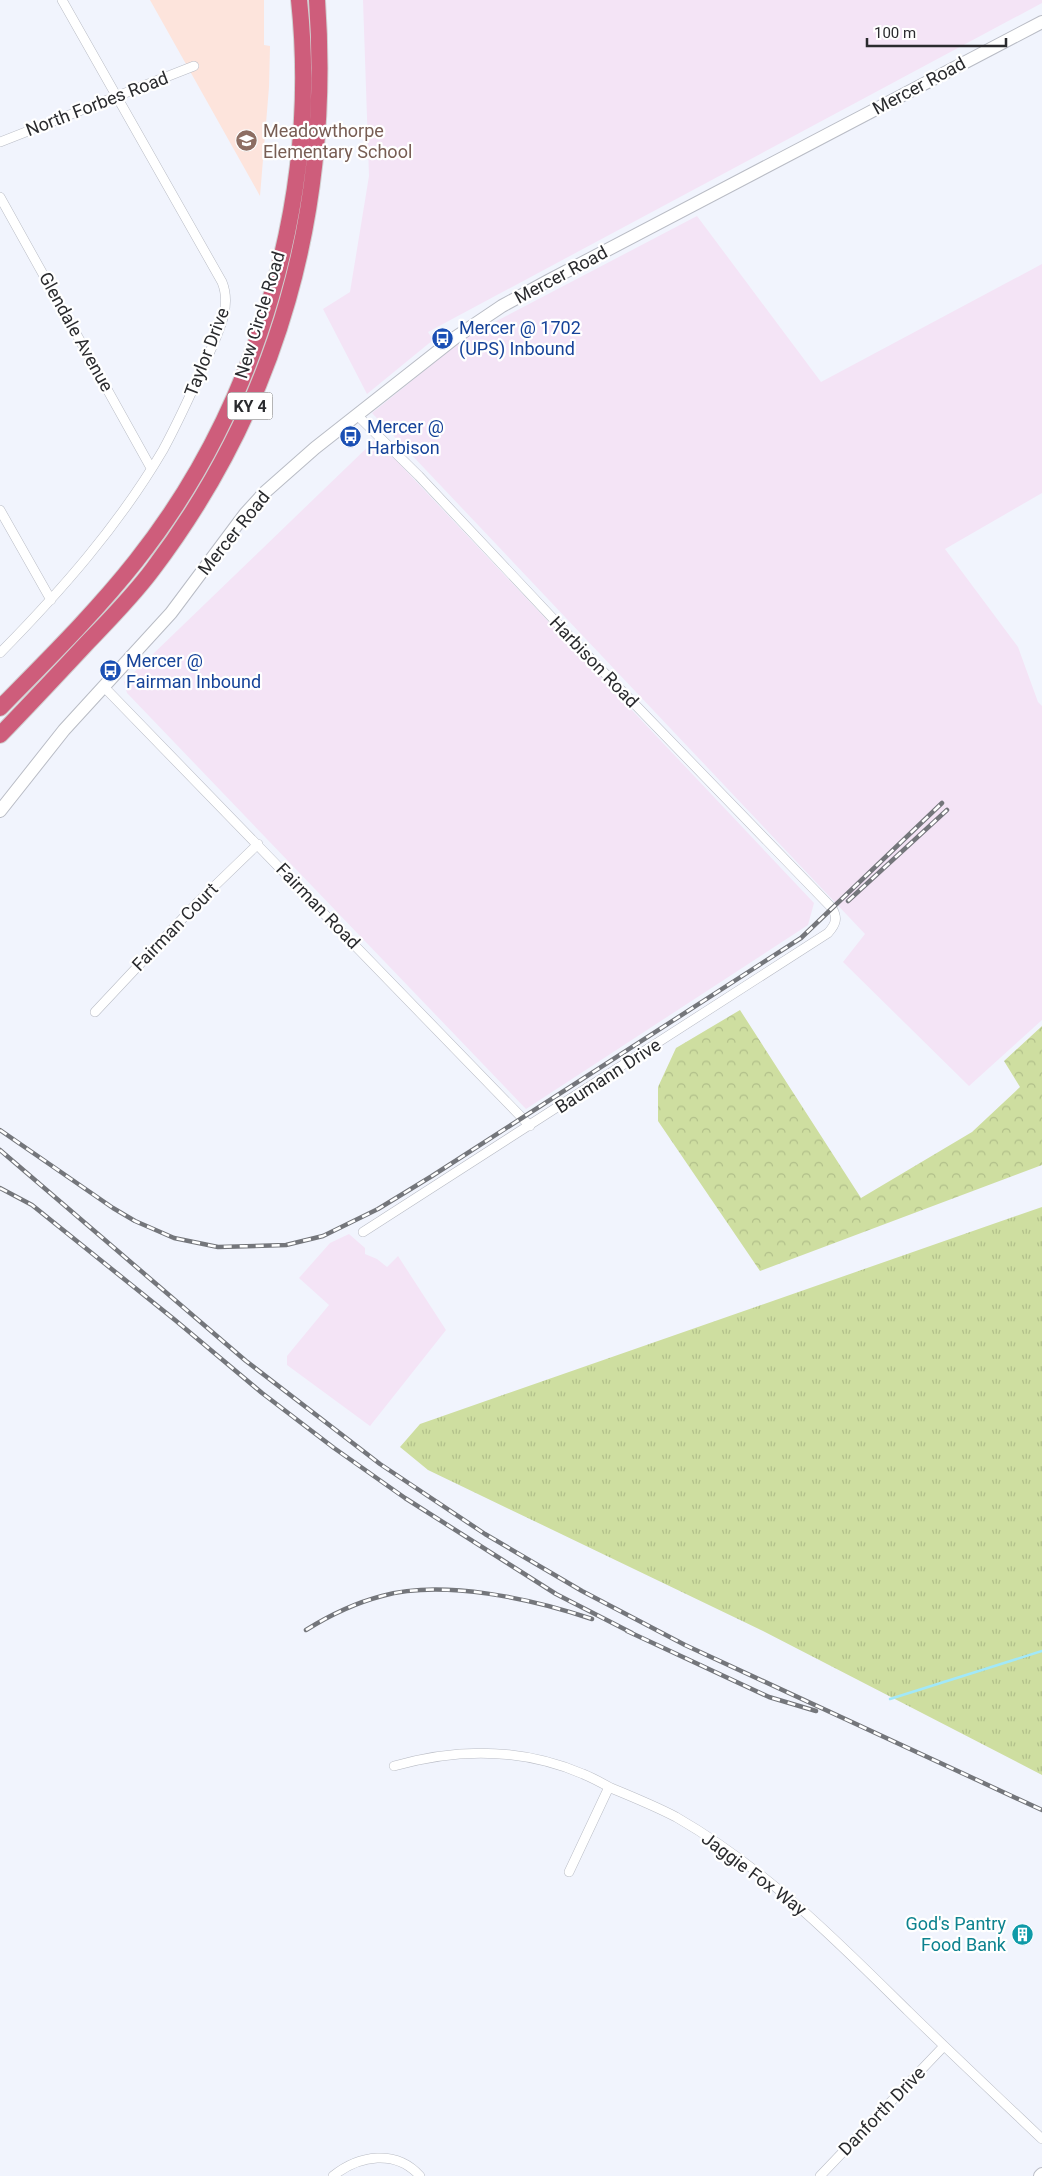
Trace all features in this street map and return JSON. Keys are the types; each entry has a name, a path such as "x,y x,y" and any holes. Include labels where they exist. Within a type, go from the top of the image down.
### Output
{"highway":[{"name":"New Circle Road","path":"0,708 72,635 136,562 205,456 241,379 257,340 270,298 291,209 302,113 299,0"},
{"name":"New Circle Road","path":"0,735 124,605 152,571 183,528 212,482 257,392 292,288 308,216 316,166 320,60 317,0"}],"street":[{"name":"Taylor Drive","path":"0,654 51,600 116,522 152,468 187,403 212,346 225,309 226,290 62,0"},
{"name":"Mercer Road","path":"0,811 64,730 171,613 245,514 264,493 315,448 456,337 502,306 1042,22"},
{"name":"North Forbes Road","path":"0,142 194,66"},
{"name":"Glendale Avenue","path":"0,197 152,468"},
{"name":"Harbison Road","path":"357,415 419,476 598,666 832,908"},
{"path":"0,510 51,600"},
{"name":"Fairman Road","path":"104,688 258,844 530,1126"},
{"name":"Fairman Court","path":"95,1012 198,902 258,844"},
{"name":"Baumann Drive","path":"363,1232 828,933 835,923 836,916 832,908"},
{"name":"Jaggie Fox Way","path":"394,1766 454,1754 503,1754 539,1760 609,1786 677,1818 728,1851 767,1880 816,1921 1042,2139"},
{"path":"568,1872 609,1786"},
{"name":"Danforth Drive","path":"820,2176 944,2046"},
{"path":"333,2176 344,2167 366,2158 393,2159 413,2169 420,2176"}],"shaded area":[{"name":"Meadowthorpe Elementary School","path":"150,0 264,0 264,45 270,46 269,87 260,196"},
{"path":"363,0 1042,0 1042,3 428,332 433,340 367,394 323,309 350,292 369,176"},
{"path":"697,216 821,382 1042,264 1042,493 945,549 1018,647 1038,702 1042,706 1042,1020 969,1086 843,962 865,934 372,413 466,337"},
{"path":"376,439 814,903 808,925 526,1109 127,693 124,682"},
{"path":"349,1234 365,1248 365,1254 377,1259 387,1267 398,1256 446,1330 370,1426 287,1365 287,1356 329,1305 299,1278 330,1243"}],"green space":[{"path":"740,1010 861,1198 972,1132 1020,1087 1004,1061 1042,1026 1042,1165 760,1271 658,1121 658,1087 676,1048"},
{"path":"1042,1207 1042,1775 763,1631 428,1470 400,1447 420,1424"}],"waterway":[{"path":"890,1699 1042,1651"}],"railway":[{"path":"0,1130 113,1208 135,1221 174,1238 218,1247 286,1245 323,1236 378,1209 432,1176 801,938 942,803"},
{"path":"848,901 947,810"},
{"path":"0,1150 246,1361 380,1464 485,1534 582,1591 685,1645 1042,1810"},
{"path":"0,1188 32,1205 262,1393 334,1448 405,1498 556,1594 632,1633"},
{"path":"306,1630 324,1619 362,1602 406,1591 460,1591 516,1598 592,1619"},
{"path":"627,1631 769,1697 816,1711"}],"place":[{"name":"Meadowthorpe Elementary School","path":"247,141"},
{"name":"Mercer @ 1702 (UPS) Inbound","path":"443,338"},
{"name":"Mercer @ Harbison","path":"351,437"},
{"name":"Mercer @ Fairman Inbound","path":"110,671"},
{"name":"God's Pantry Food Bank","path":"1022,1934"}]}
